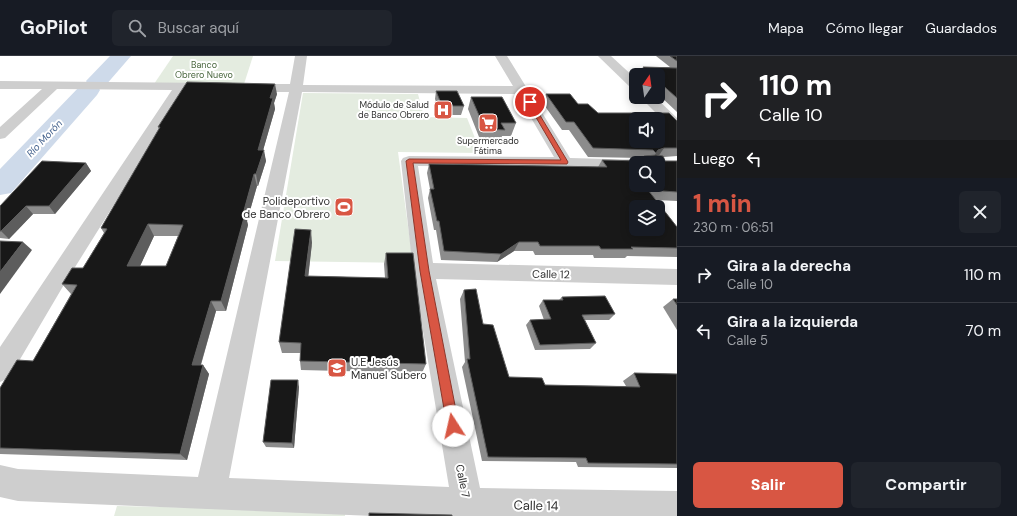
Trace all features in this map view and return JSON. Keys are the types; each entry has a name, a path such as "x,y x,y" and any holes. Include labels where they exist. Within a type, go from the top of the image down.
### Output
{"street":[{"path":"210,493 296,88 301,56"},
{"path":"501,56 565,162 629,163"},
{"path":"604,56 629,79"},
{"path":"0,85 522,90"},
{"path":"0,135 54,85"},
{"path":"0,370 54,282 181,87"},
{"path":"654,104 677,126"},
{"name":"Calle 7","path":"469,510 424,271 409,161 565,162"},
{"name":"Calle 12","path":"424,271 677,277"},
{"name":"Calle 14","path":"0,481 18,485 210,493 469,510 677,507"}],"green space":[{"name":"Banco Obrero Nuevo","path":"173,56 253,56 244,84 154,84"},
{"name":"Polideportivo de Banco Obrero","path":"303,93 418,94 424,117 467,118 481,153 398,152 413,263 275,261"},
{"path":"117,506 345,511 345,516 114,516"}],"building":[{"path":"670,56 677,56 677,61"},
{"path":"643,67 677,68 677,98 665,87 665,68"},
{"path":"187,82 275,84 270,98 273,98 258,150 264,150 256,174 254,174 243,214 245,214 221,301 211,301 192,365 203,365 180,454 0,448 0,388 17,360 33,361 77,285 62,284 72,268 83,268 107,229 101,228 160,127 158,127","holes":["148,224 183,225 166,266 127,266"]},
{"path":"436,91 457,91 464,106 442,106"},
{"path":"546,94 570,94 578,104 588,104 598,113 629,113 629,148 664,148 658,150 656,153 653,150 593,148 574,122 566,122"},
{"path":"471,97 502,97 516,123 501,123 505,130 485,129"},
{"path":"665,113 669,113 677,121 677,148 665,148"},
{"path":"602,160 629,161 629,192 650,192 656,200 629,200 629,236 665,236 665,212 677,227 677,248 631,247 633,249 601,249 599,246 540,246 538,242 519,242 501,254 444,251 439,221 437,221 430,189 434,189 429,164 607,167"},
{"path":"42,161 86,163 49,206 26,206 0,231 0,206"},
{"path":"665,161 677,161 677,192 665,191"},
{"path":"295,229 311,230 305,276 388,278 386,253 413,253 426,364 300,361 301,343 279,342"},
{"path":"0,241 23,242 0,272"},
{"path":"476,289 483,324 493,325 509,377 542,378 545,385 640,387 634,373 677,374 677,464 588,463 586,458 488,457 467,359 470,359 464,290"},
{"path":"605,296 615,314 582,315 596,343 540,345 530,320 551,319 543,300 563,300 562,297"},
{"path":"673,299 677,299 677,305"},
{"path":"271,380 298,380 292,443 263,442"},
{"path":"369,513 452,515 452,516 369,516"}],"waterway":[{"path":"97,81 121,56"},
{"name":"Río Morón","path":"0,186 89,90"}],"place":[{"name":"Módulo de Salud de Banco Obrero","path":"443,110"},
{"name":"Supermercado Fátima","path":"488,123"},
{"name":"Polideportivo de Banco Obrero","path":"344,207"},
{"name":"U.E Jesús Manuel Subero","path":"337,368"}],"route":[{"path":"453,426 424,271 409,161 565,162 530,102"}]}
